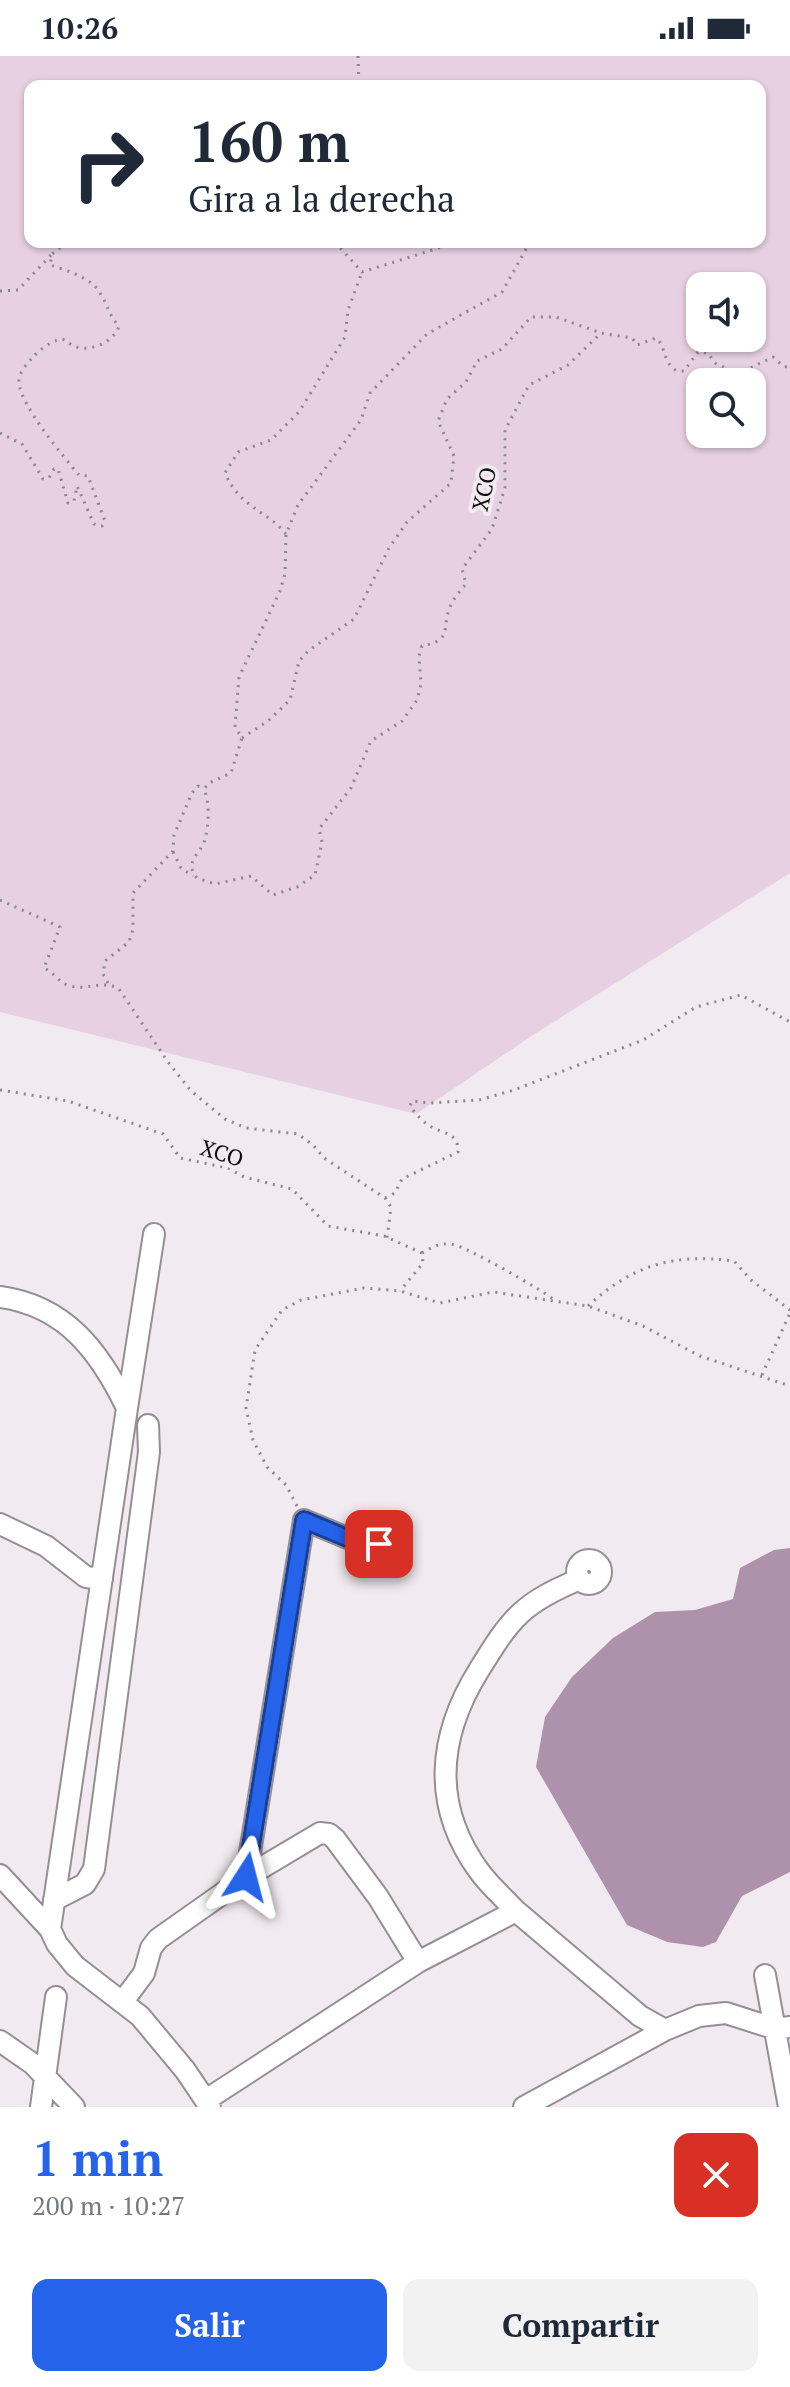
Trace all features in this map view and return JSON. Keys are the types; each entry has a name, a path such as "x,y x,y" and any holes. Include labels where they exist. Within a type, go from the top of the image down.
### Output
{"street":[{"path":"50,1929 154,1234"},
{"path":"0,1297 44,1311 83,1338 99,1355 127,1408"},
{"path":"54,1900 85,1884 94,1869 149,1452 148,1425"},
{"path":"246,1877 304,1520 364,1545 379,1544"},
{"path":"0,1524 46,1546 86,1577 102,1579"},
{"path":"580,1579 545,1594 517,1614 504,1629 470,1684 450,1730 445,1753 444,1778 450,1813 462,1843 479,1872 516,1911 640,2016 665,2030"},
{"path":"124,2000 144,1973 151,1948 158,1939 246,1877 320,1833 329,1834 378,1897 418,1962"},
{"path":"0,1875 50,1929 57,1944 75,1966 124,2000 161,2040 208,2104 418,1962 516,1911"},
{"path":"765,1975 783,2028 789,2107"},
{"path":"41,2107 56,1997"},
{"path":"524,2107 665,2030 712,2013 740,2016 783,2028"},
{"path":"0,2041 46,2077 74,2107"}],"path":[{"path":"358,56 359,80"},
{"path":"0,291 18,290 60,248"},
{"path":"340,248 362,272"},
{"path":"362,272 439,248"},
{"path":"242,738 235,727 239,677 280,591 285,574 286,534 298,505 361,420 370,393 427,334 502,292 527,248"},
{"path":"52,254 50,265 73,274 99,290 111,318 119,326 118,332 102,346 79,348 64,339 56,340 37,352 23,369 19,381 25,403 79,475 88,476 93,483 105,521 102,526 94,524 77,486"},
{"path":"286,534 243,500 232,488 225,473 238,452 271,440 299,412 345,337 348,310 362,272"},
{"path":"204,789 209,783 231,773 242,738 268,721 290,700 299,661 308,651 354,619 389,548 407,522 451,483 454,456 438,421 447,399 466,382 477,361 502,349 531,317 556,317 601,333 632,338 637,345 656,338 661,343 665,361 677,371 684,371 698,352 703,351 715,363 738,374 773,357 790,368"},
{"name":"XCO","path":"193,876 215,884 251,876 273,895 297,887 315,875 322,842 319,829 351,788 371,741 402,721 417,700 421,684 419,656 422,646 435,643 446,633 451,604 466,584 462,569 492,529 505,488 505,430 529,385 568,365 601,333"},
{"path":"0,433 22,444 43,479 49,478 54,469 58,469 68,503 74,501 79,475"},
{"path":"198,786 204,789 209,801 206,836 204,844 193,856 193,876 181,868 173,851 174,835 198,786"},
{"path":"0,900 60,927 44,968 53,972 61,982 85,988 108,983 103,974 105,961 129,942 133,929 133,893 173,851"},
{"name":"XCO","path":"108,983 127,996 168,1062 191,1091 225,1119 246,1128 298,1134 324,1158 385,1198"},
{"path":"387,1238 391,1207 385,1198 395,1193 402,1179 458,1152 458,1143 453,1136 427,1124 410,1106 412,1101 449,1103 479,1100 514,1090 643,1040 696,1007 741,995 790,1022"},
{"name":"XCO","path":"0,1090 68,1101 163,1134 180,1158 228,1168 244,1177 292,1189 328,1226 387,1238 422,1253"},
{"path":"400,1291 423,1263 422,1253 435,1245 461,1246 538,1287 558,1303"},
{"path":"588,1306 603,1292 654,1263 704,1257 734,1261 751,1280 790,1311 762,1375"},
{"path":"304,1520 286,1485 267,1467 253,1440 246,1408 255,1350 282,1310 301,1300 364,1288 400,1291 440,1303 493,1292 588,1306 643,1326 700,1356 790,1386"}],"shaded area":[{"path":"0,56 790,56 790,873 533,1035 416,1114 0,1012"},
{"path":"790,1548 790,1872 742,1896 716,1942 703,1947 667,1942 627,1925 536,1767 545,1717 572,1677 613,1638 655,1612 695,1610 733,1599 740,1568 774,1550"}],"route":[{"path":"246,1877 304,1520 364,1545 379,1544"}]}
